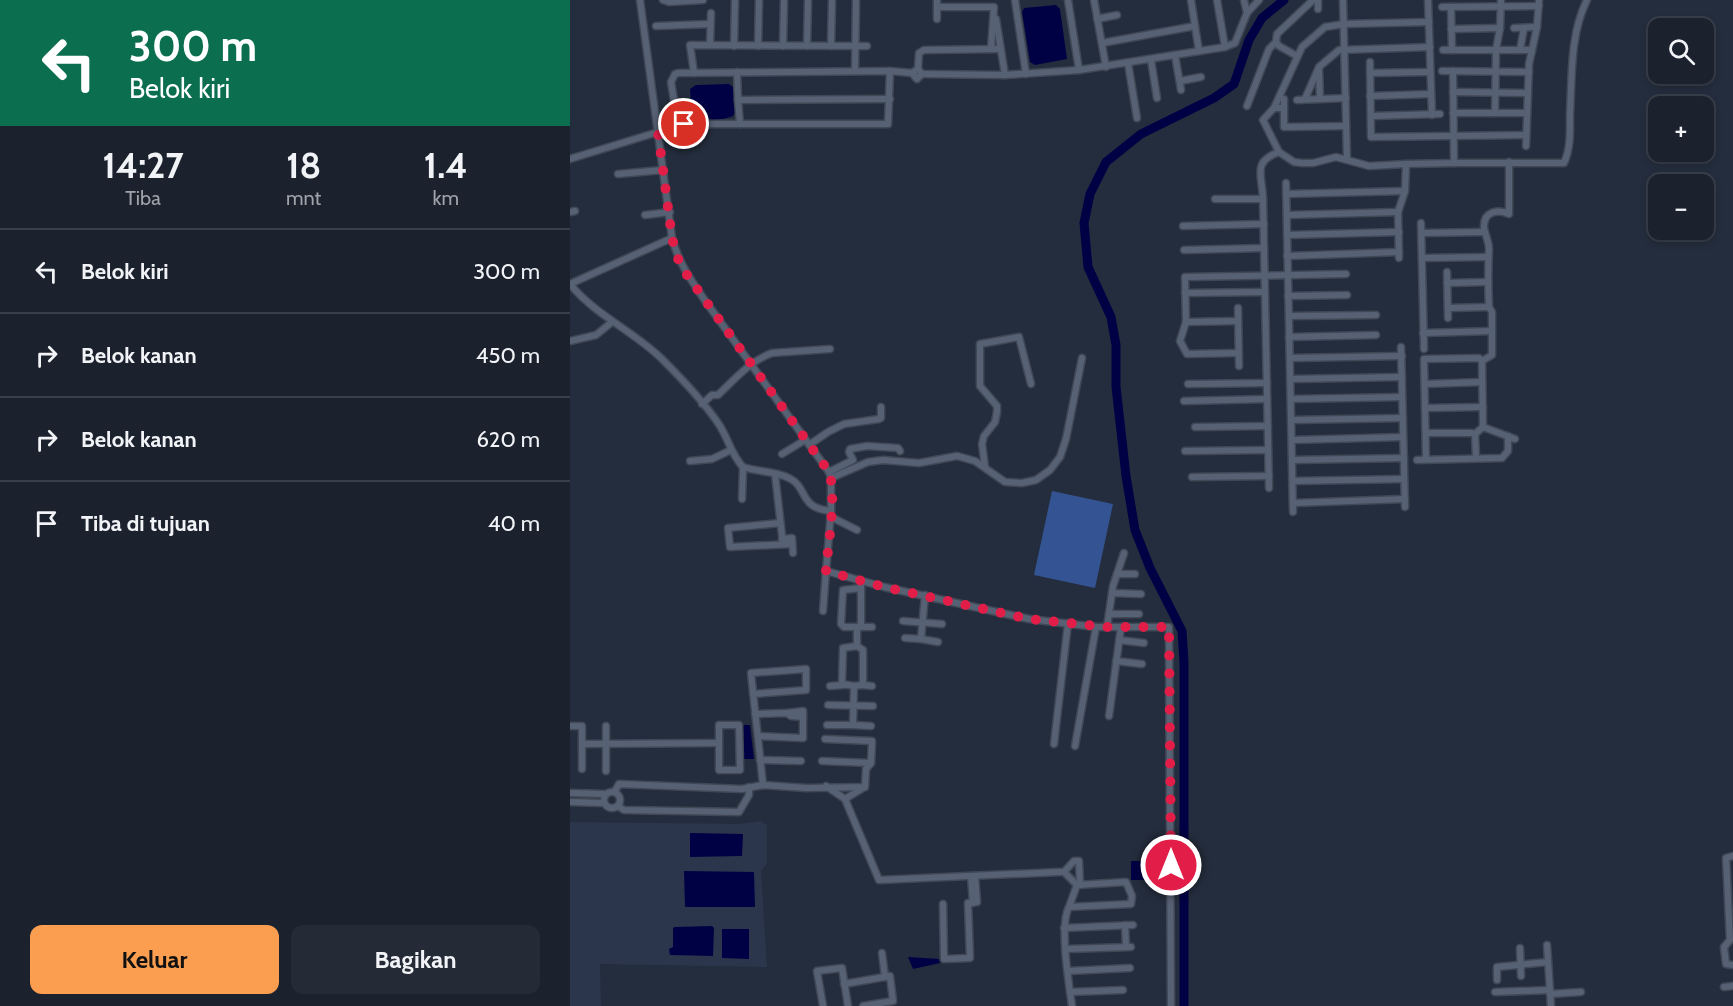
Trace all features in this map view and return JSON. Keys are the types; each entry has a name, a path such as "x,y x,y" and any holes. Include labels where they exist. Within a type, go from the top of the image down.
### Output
{"street":[{"path":"639,0 672,238 677,257 687,275 830,475 831,514 823,611"},
{"path":"663,0 669,2 703,0"},
{"path":"734,46 735,0"},
{"path":"758,46 759,0"},
{"path":"783,46 784,0"},
{"path":"807,46 808,0"},
{"path":"831,46 832,0"},
{"path":"855,72 856,0"},
{"path":"1015,0 1026,74"},
{"path":"1068,0 1079,70"},
{"path":"1094,0 1106,67"},
{"path":"1191,0 1199,51"},
{"path":"1217,0 1225,47"},
{"path":"1244,0 1246,13"},
{"path":"675,122 672,78 678,73 890,71 1005,75 1106,67 1225,47 1235,43 1246,13 1259,0"},
{"path":"1247,106 1269,49 1276,42 1277,34 1313,0"},
{"path":"1318,0 1318,9"},
{"path":"1343,0 1347,159"},
{"path":"1428,0 1432,115"},
{"path":"1429,22 1344,24 1325,27 1302,47 1274,108 1263,120 1279,152 1294,162 1313,163 1336,157 1369,166 1509,162 1564,164 1568,156 1574,51 1578,24 1587,0"},
{"path":"1495,113 1496,50 1501,3"},
{"path":"1442,7 1539,3 1529,72 1526,146"},
{"path":"937,19 937,4 993,4"},
{"path":"993,4 1005,75"},
{"path":"991,49 993,4"},
{"path":"1451,7 1452,50"},
{"path":"710,45 711,13"},
{"path":"1097,19 1117,15"},
{"path":"656,26 710,24"},
{"path":"1102,43 1195,26"},
{"path":"1514,28 1537,27"},
{"path":"1451,29 1500,28"},
{"path":"1520,50 1524,28"},
{"path":"1276,42 1283,49 1297,56"},
{"path":"694,73 690,45 867,46"},
{"path":"1305,99 1319,67 1334,53 1344,49 1430,47"},
{"path":"917,72 919,53 924,50 1000,50"},
{"path":"1443,50 1532,50"},
{"path":"1175,55 1181,90"},
{"path":"1151,60 1157,98"},
{"path":"1370,62 1371,137 1526,135"},
{"path":"1128,63 1137,118"},
{"path":"1319,67 1320,99"},
{"path":"570,159 658,132 681,119 684,124 888,124 890,71"},
{"path":"1442,71 1529,72"},
{"path":"1453,71 1454,163"},
{"path":"737,72 740,124"},
{"path":"1370,74 1430,72"},
{"path":"1180,81 1201,77"},
{"path":"1453,92 1528,93"},
{"path":"1370,96 1431,94"},
{"path":"1297,100 1346,98"},
{"path":"738,100 890,99"},
{"path":"1284,99 1284,127 1346,126"},
{"path":"1274,108 1284,108"},
{"path":"1454,113 1527,113"},
{"path":"1371,116 1440,114"},
{"path":"1269,488 1264,224 1260,169 1266,157 1279,152"},
{"path":"1482,361 1492,355 1492,312 1489,307 1487,257 1489,247 1484,226 1490,213 1503,211 1509,214 1509,162"},
{"path":"1287,256 1399,255 1398,212 1405,192 1406,164"},
{"path":"618,174 663,170"},
{"path":"1286,183 1293,512"},
{"path":"1286,194 1405,192"},
{"path":"1215,199 1263,199"},
{"path":"645,215 670,212"},
{"path":"1287,215 1398,212"},
{"path":"1183,226 1264,224"},
{"path":"1421,224 1424,349"},
{"path":"1287,235 1399,232"},
{"path":"1422,233 1485,232"},
{"path":"672,238 570,286 581,298 637,338 663,360 719,424 731,450 743,467 742,499"},
{"path":"1184,250 1264,248"},
{"path":"1422,258 1487,257"},
{"path":"1447,272 1448,318"},
{"path":"1238,353 1187,354 1180,341 1186,322 1185,278 1346,274"},
{"path":"1447,283 1488,282"},
{"path":"1185,293 1265,292"},
{"path":"1288,296 1347,295"},
{"path":"1448,308 1489,307"},
{"path":"1238,308 1239,366"},
{"path":"1289,316 1376,315"},
{"path":"1186,322 1238,321"},
{"path":"570,341 596,335 612,322"},
{"path":"1424,333 1492,331"},
{"path":"1290,337 1376,335"},
{"path":"985,467 982,444 984,436 995,422 997,406 980,386 980,344 1019,338 1031,384"},
{"path":"1401,347 1405,507"},
{"path":"702,404 712,395 718,395 751,363 772,353 830,350"},
{"path":"1290,358 1401,356"},
{"path":"830,475 855,466 883,460 920,463 957,456 975,461 1004,482 1011,484 1036,480 1050,470 1060,457 1066,439 1082,358"},
{"path":"1426,459 1424,359 1479,358 1482,361"},
{"path":"1475,434 1483,427 1482,361"},
{"path":"1291,380 1402,377"},
{"path":"1188,384 1267,382"},
{"path":"1425,384 1482,382"},
{"path":"1291,399 1402,397"},
{"path":"1184,401 1267,399"},
{"path":"782,454 844,424 879,419 881,418 881,406"},
{"path":"1425,408 1483,407"},
{"path":"1292,420 1403,417"},
{"path":"1195,427 1268,426"},
{"path":"1483,427 1515,440"},
{"path":"1425,434 1472,432 1475,434"},
{"path":"1475,434 1476,458"},
{"path":"1417,460 1502,458 1508,451 1508,436"},
{"path":"1292,440 1403,438"},
{"path":"830,475 853,460 850,449 867,446 898,447 900,451"},
{"path":"690,461 711,459 731,450"},
{"path":"1185,452 1268,450"},
{"path":"1292,460 1404,458"},
{"path":"743,467 792,479 808,503 856,530"},
{"path":"775,474 782,542"},
{"path":"1192,477 1269,476"},
{"path":"1293,481 1404,479"},
{"path":"1293,503 1405,499"},
{"path":"780,523 728,528 730,547 782,542 792,538 792,553"},
{"path":"1107,627 1112,593 1124,553"},
{"path":"826,571 861,584 925,595 1029,619 1096,627 1167,626 1170,628 1171,1006"},
{"path":"1117,574 1136,574"},
{"path":"857,646 861,584"},
{"path":"861,584 843,590 842,624 844,627 872,627"},
{"path":"1112,593 1141,594"},
{"path":"921,639 925,595"},
{"path":"1109,614 1139,614"},
{"path":"903,621 942,624"},
{"path":"1054,744 1068,623"},
{"path":"1075,746 1096,627"},
{"path":"1109,716 1121,627"},
{"path":"905,638 938,642"},
{"path":"1119,640 1144,643"},
{"path":"843,685 843,648 857,646 863,650 862,686"},
{"path":"1116,661 1142,664"},
{"path":"753,694 806,690 806,669 751,673 753,694 755,714 763,785"},
{"path":"830,686 872,686"},
{"path":"853,725 854,686"},
{"path":"828,705 873,706"},
{"path":"755,714 787,713 791,716 803,717 803,738 758,736"},
{"path":"739,724 740,770 719,770 719,743 719,725 739,724"},
{"path":"827,725 871,726"},
{"path":"570,726 582,726 582,769"},
{"path":"606,726 606,771"},
{"path":"825,740 872,741 871,763 866,769 865,787"},
{"path":"582,744 719,743"},
{"path":"760,760 801,761"},
{"path":"822,761 871,763"},
{"path":"615,791 619,784 742,789 763,785 806,788 865,787"},
{"path":"826,786 845,799 879,880 1064,872 1079,883 1126,882 1132,896 1131,904 1069,907"},
{"path":"845,799 865,787"},
{"path":"618,806 624,810 739,812 749,788"},
{"path":"570,794 605,794 615,791 620,795 621,801 613,808 604,803 570,802"},
{"path":"604,803 605,794"},
{"path":"1733,856 1726,858 1730,878 1731,924 1730,944 1724,947 1725,962 1733,964"},
{"path":"1064,872 1074,861 1079,861 1079,883 1065,914 1064,928 1072,1006"},
{"path":"943,904 944,959 970,958 968,903 973,903 973,876"},
{"path":"1079,883 1128,879"},
{"path":"1064,928 1133,925"},
{"path":"1066,949 1128,947 1125,926"},
{"path":"1547,945 1551,1006"},
{"path":"1520,948 1521,976"},
{"path":"882,953 885,977"},
{"path":"1497,980 1497,967 1548,962"},
{"path":"1068,970 1130,968"},
{"path":"823,1006 817,971 842,969 848,1006"},
{"path":"844,984 890,976 893,1001 863,1006"},
{"path":"1724,987 1733,986"},
{"path":"1070,992 1123,990"},
{"path":"1495,992 1581,992"}],"shaded area":[{"path":"1056,5 1060,9 1067,59 1035,65 1030,62 1022,12 1024,8"},
{"path":"729,84 733,87 736,110 733,116 713,120 692,115 690,89 696,85"},
{"path":"1052,491 1113,504 1095,588 1034,575"},
{"path":"741,725 750,725 754,759 741,759"},
{"path":"761,821 767,825 767,864 761,871 767,967 600,964 601,1006 570,1006 570,822 740,824"},
{"path":"690,833 743,834 742,856 690,857"},
{"path":"1131,861 1162,861 1162,880 1131,880"},
{"path":"684,871 754,872 755,907 685,907"},
{"path":"712,926 714,928 713,956 670,955 669,949 673,947 673,928"},
{"path":"722,929 749,929 749,959 722,958"},
{"path":"908,957 939,959 940,963 913,969"}],"waterway":[{"path":"1184,1006 1184,662 1182,631 1150,568 1135,530 1126,476 1116,387 1116,345 1111,317 1088,267 1084,223 1090,194 1106,162 1141,134 1214,98 1234,84 1249,40 1262,18 1284,0"}],"route":[{"path":"684,124 680,130 673,125 658,132 672,238 677,257 687,275 829,472 831,511 826,571 884,587 1029,619 1096,627 1167,626 1170,628 1171,865"}]}
